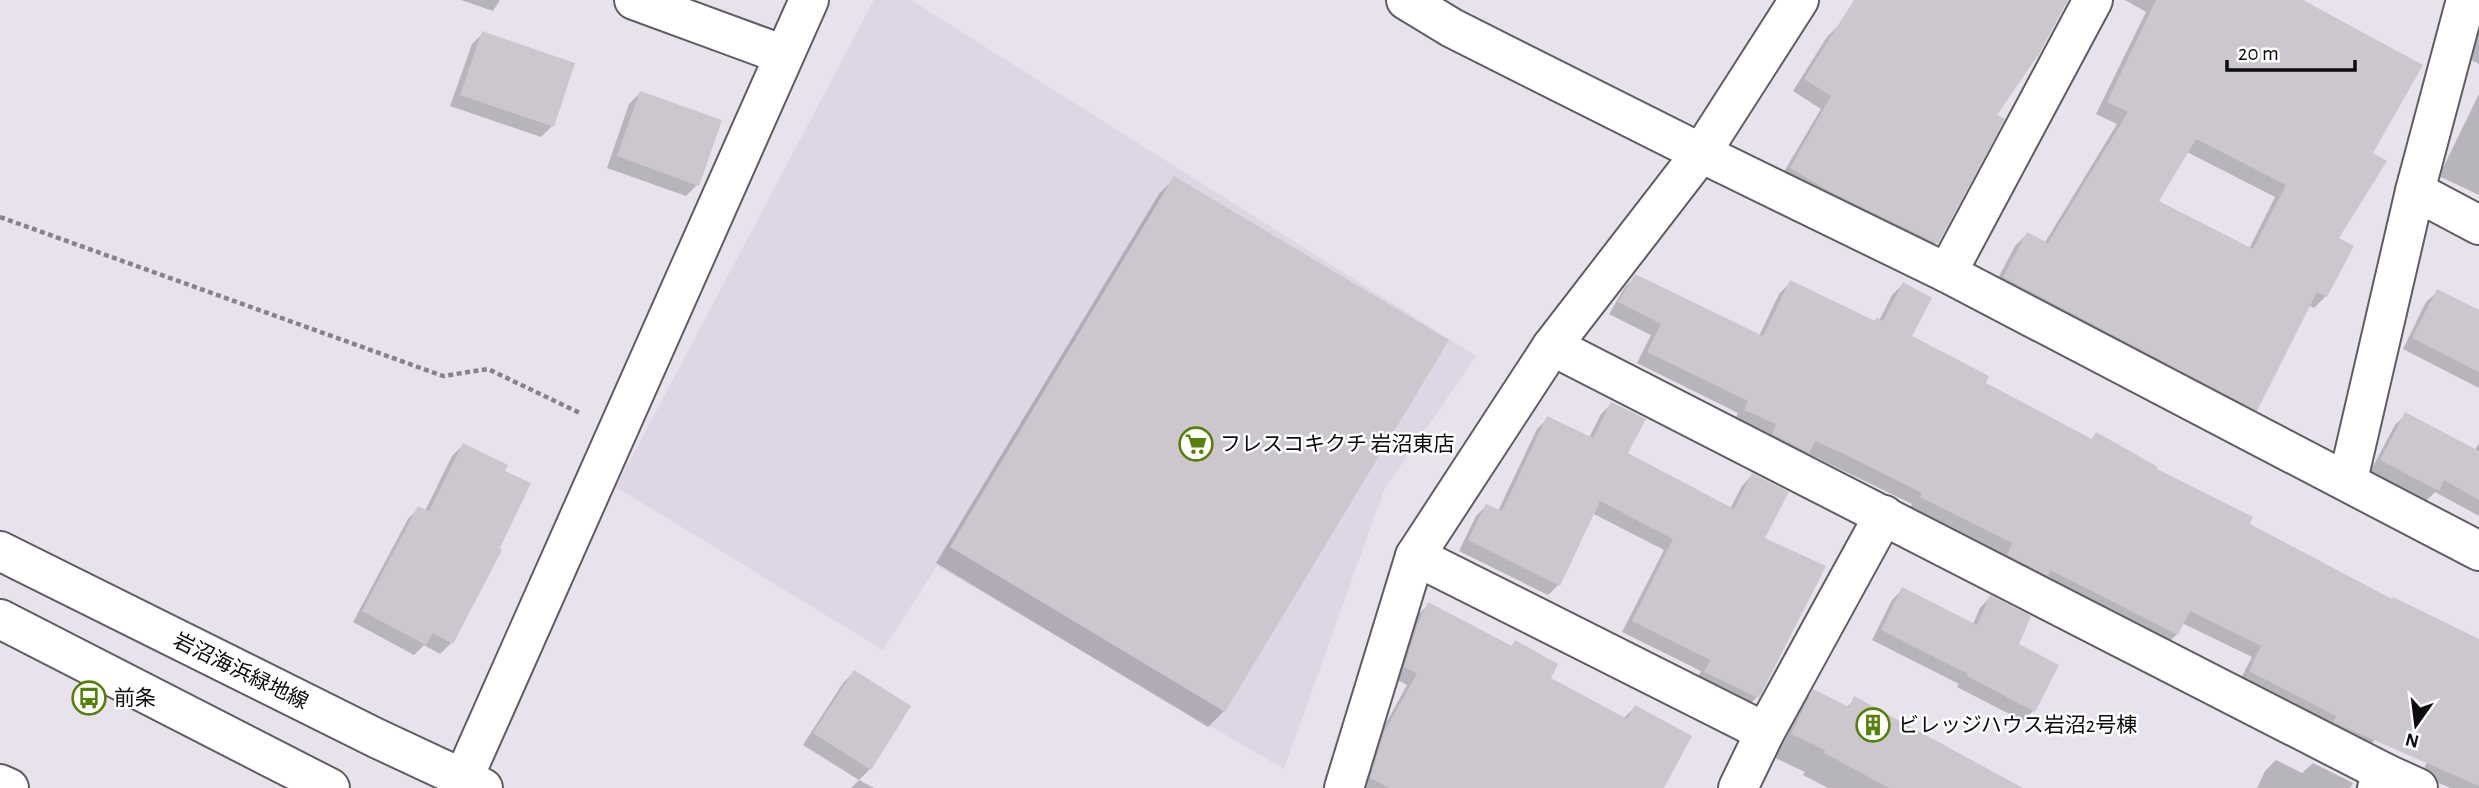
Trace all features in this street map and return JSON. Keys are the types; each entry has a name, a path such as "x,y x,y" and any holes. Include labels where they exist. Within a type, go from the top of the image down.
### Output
{"street":[{"path":"635,0 784,55"},
{"path":"468,785 618,432 809,0"},
{"path":"1406,0 1452,28 1947,272 2479,551"},
{"path":"1343,788 1415,556 1552,346 1702,153 1799,0"},
{"path":"1947,272 2093,0"},
{"path":"2348,480 2415,191 2454,5"},
{"path":"2415,191 2479,225"},
{"path":"1552,346 1884,516 2393,783"},
{"path":"1738,788 1765,732 1884,516"},
{"name":"岩沼海浜緑地線","path":"0,551 468,785"},
{"path":"1415,556 1765,732"},
{"path":"0,619 330,788"},
{"path":"0,784 9,788"}],"path":[{"path":"0,217 443,376 488,369 618,432"}],"shaded area":[{"path":"874,0 911,0 1476,356 1384,490 1284,769 937,566 883,650 616,487"}],"building":[{"path":"1854,0 2068,0 2039,54 1997,115 2005,119 1938,244 1831,192 1790,168 1831,96 1804,79"},
{"path":"2156,0 2303,0 2423,65 2373,153 2387,161 2339,238 2354,246 2327,297 2317,292 2257,411 2003,277 2027,232 2048,243 2128,112 2107,102","holes":["2196,139 2286,185 2253,249 2159,201"]},
{"path":"482,31 575,63 554,127 460,95"},
{"path":"640,91 722,120 699,186 617,156"},
{"path":"1174,176 1449,340 1225,712 950,547"},
{"path":"1635,274 1763,336 1790,280 1875,321 1876,317 1883,321 1903,282 1932,298 1912,336 1989,376 1986,383 2092,439 2096,432 2158,467 2157,469 2253,517 2250,524 2392,599 2393,597 2479,639 2479,786 2333,722 2336,716 2249,671 2261,646 2190,611 2178,635 2050,570 2048,576 2007,555 2012,543 1920,497 1922,493 1844,454 1815,441 1809,453 1772,434 1776,424 1744,410 1748,401 1647,352 1661,324 1618,302"},
{"path":"2437,289 2479,310 2479,372 2412,338"},
{"path":"1611,402 1646,419 1628,453 1734,509 1752,473 1789,492 1765,538 1826,566 1759,698 1704,672 1710,660 1632,621 1673,539 1600,501 1560,586 1468,540 1486,504 1502,511 1547,416 1593,438"},
{"path":"2405,412 2479,451 2479,500 2444,480 2439,491 2380,460"},
{"path":"463,443 508,465 505,471 531,483 500,548 502,550 453,644 433,633 426,645 362,611 418,506 429,511"},
{"path":"1902,587 1977,625 1990,595 2031,616 2019,644 2059,665 2035,712 1881,630"},
{"path":"1428,602 1512,646 1515,640 1558,664 1551,678 1627,719 1635,705 1692,736 1664,788 1389,788 1370,778 1384,732 1417,674 1404,667 1418,623"},
{"path":"854,670 911,706 871,770 813,733"},
{"name":"ビレッジハウス岩沼2号棟","path":"1813,689 1849,707 1854,696 2023,788 1889,788 1824,753 1825,750 1791,734"}],"place":[{"name":"フレスコキクチ 岩沼東店","path":"1196,444"},
{"name":"前条","path":"89,698"},
{"name":"ビレッジハウス岩沼2号棟","path":"1873,725"}]}
